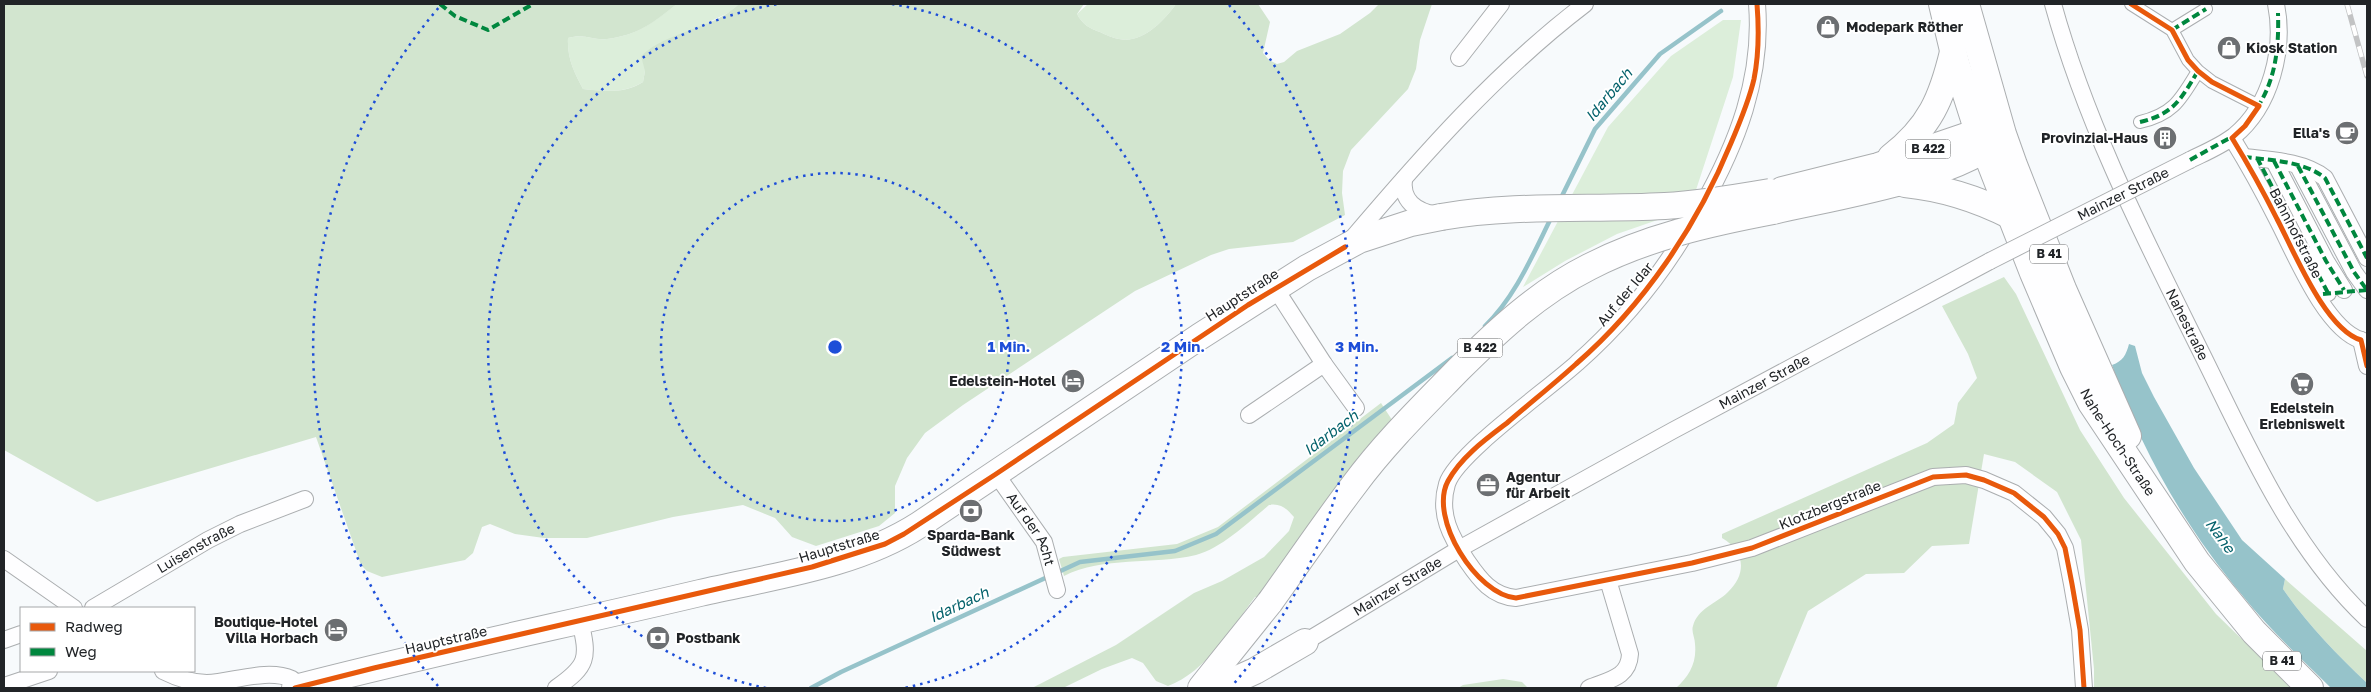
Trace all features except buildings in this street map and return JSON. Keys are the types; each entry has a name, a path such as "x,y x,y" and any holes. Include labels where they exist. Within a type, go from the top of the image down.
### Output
{"main road":[{"name":"Nahe-Hoch-Straße","path":"1942,4 1953,51 1989,138 2059,280 2098,372 2125,428 2146,484"},
{"name":"Nahe-Hoch-Straße","path":"1966,4 1989,138 2011,216 2072,367 2112,436 2146,484"},
{"path":"1953,51 1940,98 1928,121 1912,139 1886,175 1954,192 1978,200 2011,216"},
{"name":"B 422","path":"1201,688 1270,602 1354,484 1400,429 1478,350 1521,312 1566,280 1633,247 1772,202 1886,175 1936,171 1989,138"},
{"name":"B 422","path":"1345,246 1394,228 1442,217 1516,208 1772,202"},
{"name":"Hauptstraße","path":"295,688 812,567 870,550 904,534 1275,288 1345,246"},
{"name":"B 41","path":"2146,484 2197,562 2254,632 2310,688"},
{"path":"1270,602 1266,624 1272,640 1282,646 1305,642"},
{"path":"1217,688 1255,671 1305,642"}],"street":[{"path":"1459,58 1501,4"},
{"name":"Hauptstraße","path":"1345,246 1432,145 1486,88 1518,58 1586,4"},
{"name":"Auf der Idar","path":"1459,549 1445,520 1443,502 1448,482 1468,455 1577,363 1606,335 1641,296 1666,262 1702,206 1727,153 1752,86 1757,58 1757,4"},
{"name":"Nahestraße","path":"2053,4 2104,149 2132,215 2273,494 2298,534 2335,585 2367,619"},
{"path":"2131,4 2172,30 2188,60 2198,71 2212,82 2259,106"},
{"path":"2232,138 2245,126 2268,90 2274,70 2278,41 2276,4"},
{"path":"2172,30 2206,9"},
{"path":"2140,122 2160,116 2175,107 2198,71"},
{"name":"Mainzer Straße","path":"1305,642 1459,549 1680,426 1990,261 2232,138"},
{"name":"Bahnhofstraße","path":"2232,138 2250,157 2322,294 2349,335 2364,340 2367,366"},
{"path":"2250,157 2298,166 2317,172 2324,178 2367,258"},
{"path":"2274,161 2326,261 2344,290"},
{"path":"2298,166 2354,272 2367,290 2344,290 2322,294"},
{"path":"1404,179 1405,196 1412,206 1421,211 1442,217"},
{"path":"1275,288 1324,364 1356,408"},
{"path":"1249,415 1324,364"},
{"name":"Auf der Acht","path":"996,474 1044,542 1051,562 1056,587"},
{"name":"Klotzbergstraße","path":"1459,549 1484,582 1498,594 1507,597 1532,596 1692,563 1752,548 1933,477 1966,475 1984,480 2014,493 2044,517 2058,534 2065,548 2080,630 2084,688"},
{"name":"Luisenstraße","path":"94,607 208,540 240,524 304,499"},
{"path":"4,559 73,607"},
{"path":"1589,688 1624,673 1630,662 1630,654 1608,580"},
{"path":"556,688 578,672 583,662 585,642 580,621"},
{"path":"4,640 20,634"},
{"path":"4,686 46,672"},
{"path":"166,672 184,679 205,683 256,677 286,677 292,679 295,688"}],"green space":[{"path":"4,4 677,4 645,27 628,34 607,39 580,36 568,38 572,65 583,89 606,91 622,90 643,82 645,71 641,56 652,47 704,25 728,13 739,4 1084,4 1077,14 1087,26 1112,37 1128,40 1144,35 1152,30 1176,4 1258,4 1270,22 1263,53 1269,60 1277,64 1284,62 1297,51 1340,34 1370,13 1379,4 1432,4 1420,40 1416,69 1408,89 1351,150 1343,171 1342,193 1345,215 1293,242 1229,249 1211,255 1135,291 963,405 925,433 907,458 895,486 895,513 879,526 816,546 792,537 775,518 743,505 673,517 587,538 544,538 515,534 490,524 482,527 473,553 465,560 382,577 367,571 361,565 316,437 97,502 4,450"},
{"path":"677,4 739,4 730,12 709,22 645,71 643,82 636,86 606,91 583,89 572,65 568,38 580,36 607,39 628,34 645,27"},
{"path":"1088,4 1176,4 1152,30 1144,35 1128,40 1110,36 1087,26 1077,14"},
{"path":"1723,20 1741,20 1733,77 1695,193 1669,216 1617,234 1565,261 1523,287 1608,127 1671,56"},
{"path":"2004,277 2016,294 2080,430 2124,498 2216,614 2292,688 2094,688 2094,669 2081,540 2057,492 2015,462 1984,454 1969,544 1932,546 1904,573 1866,574 1808,611 1776,688 1676,688 1685,679 1695,657 1693,628 1695,620 1703,610 1728,592 1739,577 1741,562 1739,555 1722,538 1722,534 1927,443 1954,424 1958,403 1977,378 1968,354 1942,306"},
{"path":"1381,403 1394,423 1263,597 1255,597 1227,636 1194,671 1168,686 1156,681 1143,663 1132,658 1102,669 1063,688 1032,688 1116,645 1194,593 1222,581 1264,557 1289,531 1294,517 1283,507 1269,505 1235,534 1216,547 1206,552 1180,558 1112,563 1079,570 1064,576 1059,559 1177,544 1218,527"},
{"path":"2285,579 2367,651 2367,683 2333,650 2302,614 2283,589"},
{"path":"1503,679 1522,682 1528,688 1458,688 1463,685"}],"water":[{"name":"Nahe","path":"2129,344 2135,346 2142,373 2194,468 2242,540 2285,579 2283,589 2292,602 2322,638 2367,683 2367,688 2331,688 2252,608 2202,542 2183,514 2150,457 2123,396 2112,365 2124,357"}],"waterway":[{"name":"Idarbach","path":"1560,200 1595,129 1660,54 1721,11"},
{"name":"Idarbach","path":"1485,326 1506,302 1515,288 1552,216"},
{"name":"Idarbach","path":"811,688 841,672 1080,562 1175,551 1216,534 1452,358"}],"railway":[{"path":"2347,4 2367,76"}],"marked path":[{"path":"440,4 455,16 488,30 533,4"},
{"path":"2172,30 2206,9"},
{"path":"2257,108 2268,86 2275,62 2278,38 2278,13"},
{"path":"2140,122 2152,119 2169,110 2187,90 2198,71"},
{"path":"2190,160 2235,135"},
{"path":"2244,157 2275,160 2297,165 2317,172 2325,178 2367,258"},
{"path":"2257,158 2328,293"},
{"path":"2274,161 2326,261 2344,290"},
{"path":"2298,166 2354,272 2367,290"},
{"path":"2323,294 2367,290"}],"cycle path":[{"path":"1757,4 1758,51 1750,95 1717,174 1685,234 1646,290 1601,341 1559,379 1474,449 1453,472 1448,481 1444,497 1445,514 1450,533 1460,552 1486,584 1501,594 1516,598 1692,563 1752,548 1933,477 1966,475 1984,480 2014,493 2044,517 2058,534 2065,548 2080,630 2084,688"},
{"path":"2131,4 2172,30 2188,60 2198,71 2212,82 2259,106 2245,126 2232,138 2261,188 2323,305 2335,321 2348,333 2361,340 2367,366"},
{"path":"295,688 812,567 885,544 904,534 996,474 1248,305 1345,247"}],"place":[{"name":"Modepark Röther","path":"1828,27"},
{"name":"Kiosk Station","path":"2229,48"},
{"name":"Ella's","path":"2347,133"},
{"name":"Provinzial-Haus","path":"2165,138"},
{"name":"Edelstein-Hotel","path":"1073,381"},
{"name":"Edelstein Erlebniswelt","path":"2302,384"},
{"name":"Agentur für Arbeit","path":"1488,485"},
{"name":"Sparda-Bank Südwest","path":"971,511"},
{"name":"Boutique-Hotel Villa Horbach","path":"336,630"},
{"name":"Postbank","path":"658,638"}]}
